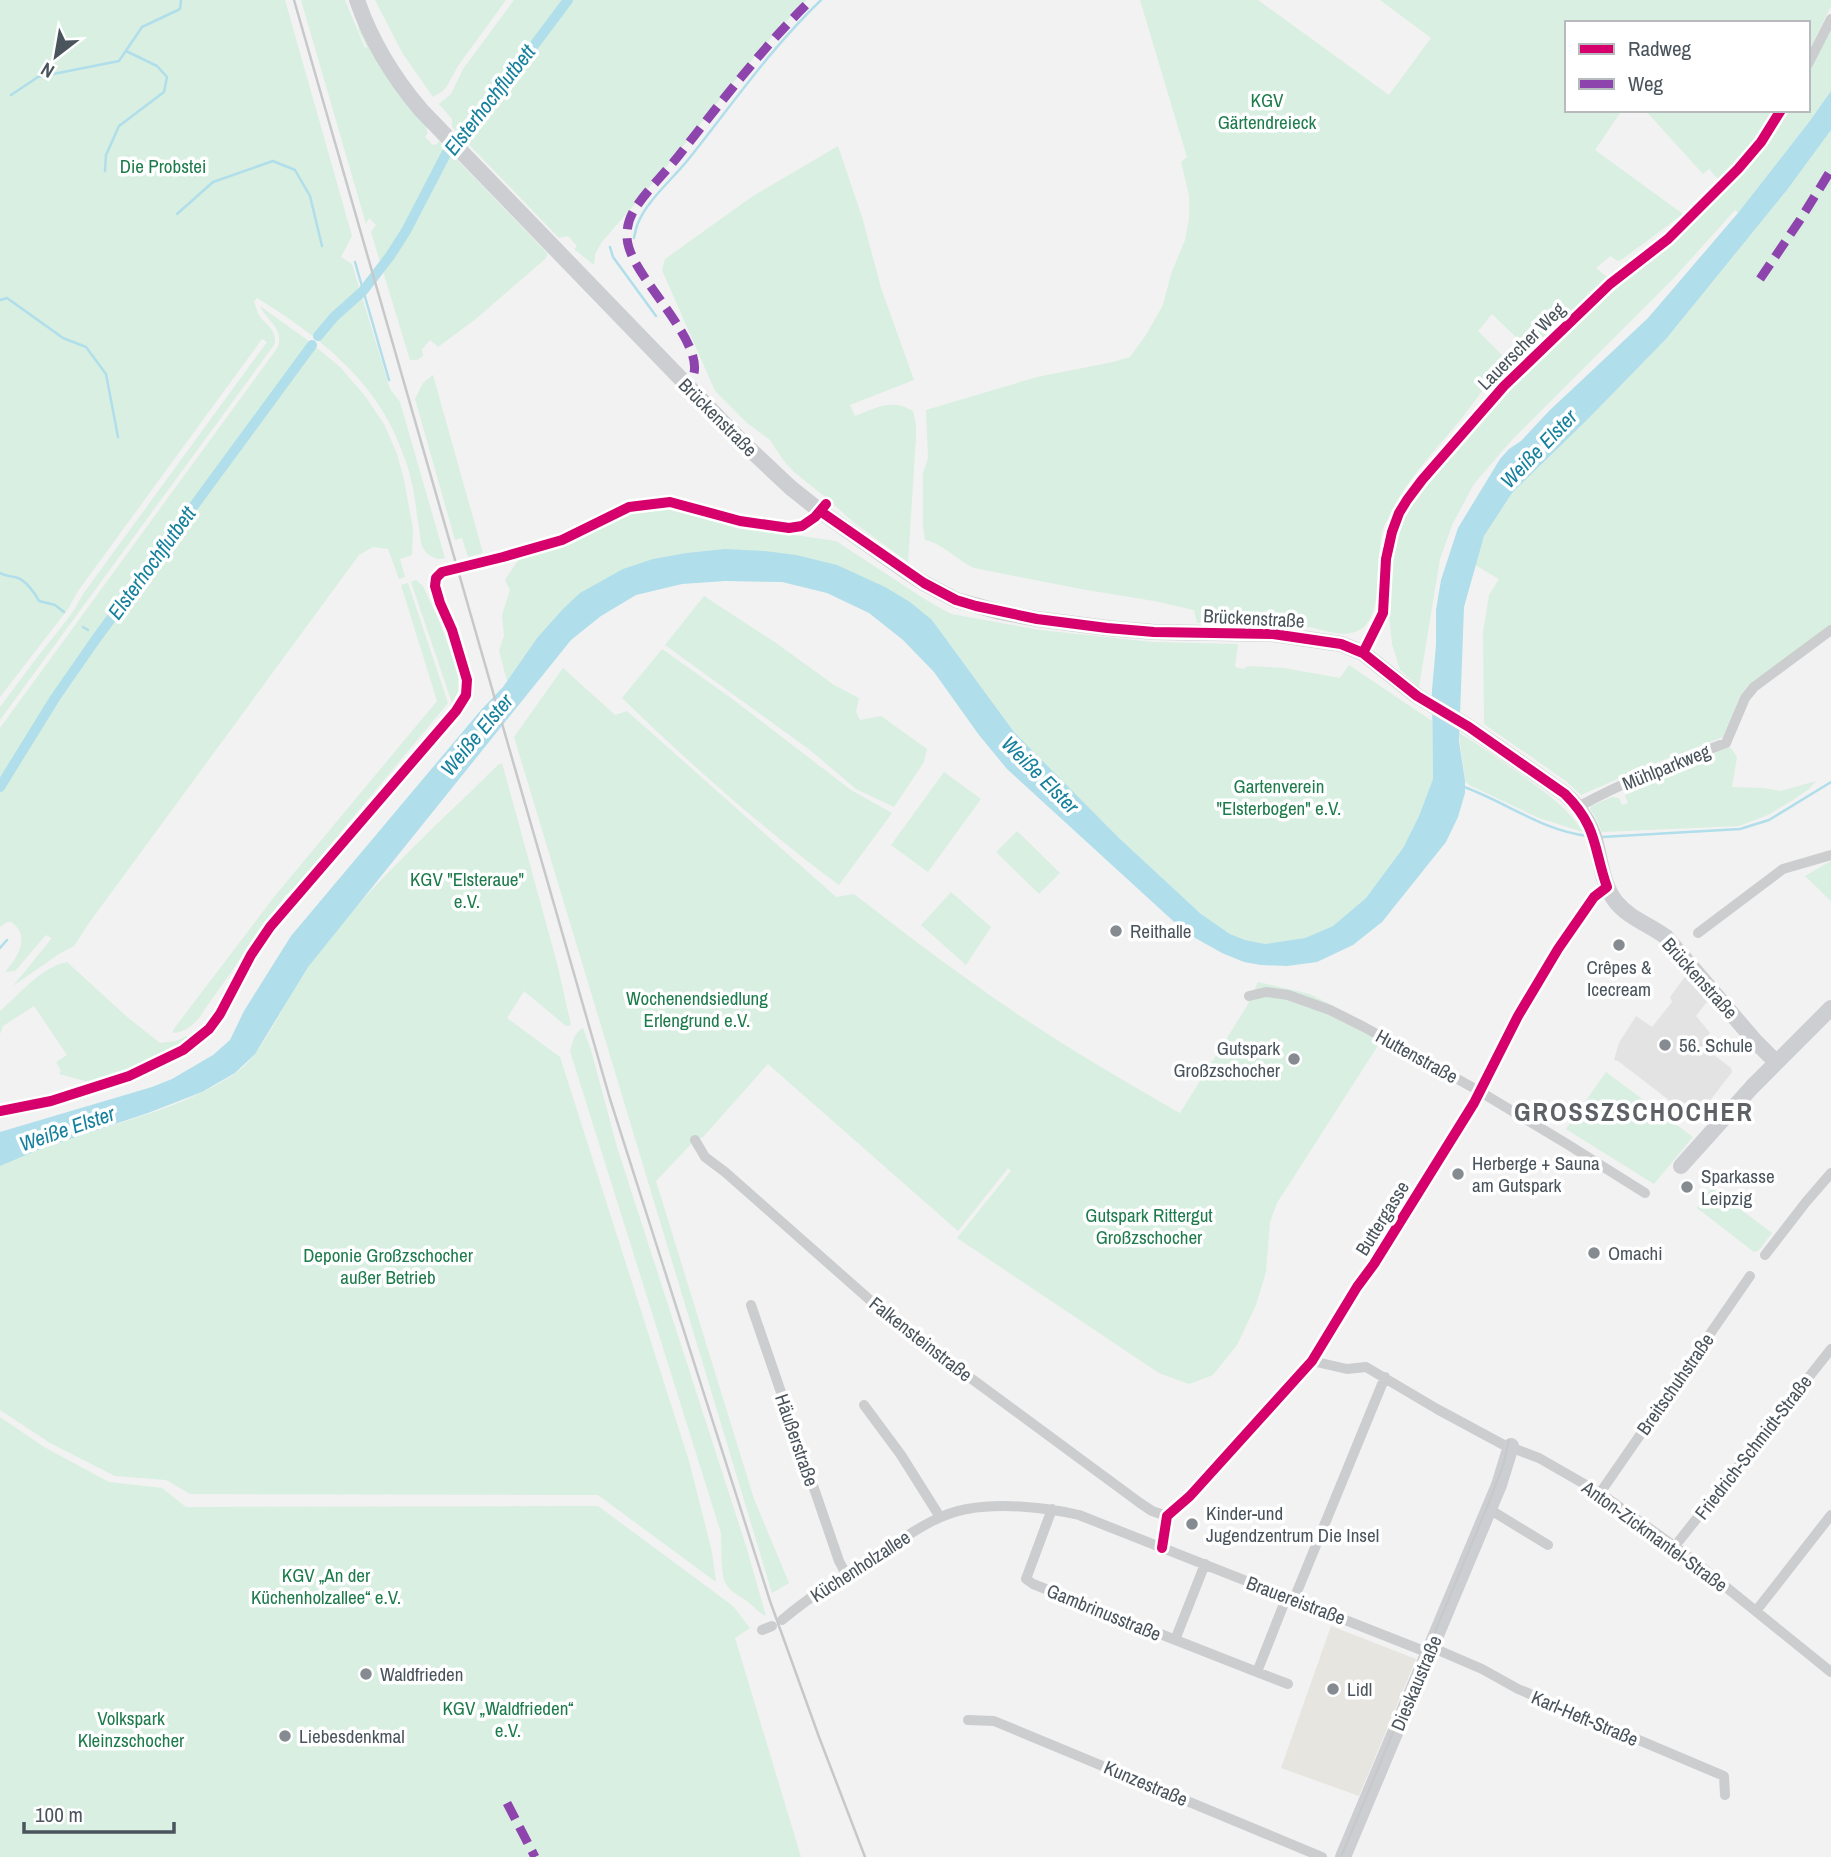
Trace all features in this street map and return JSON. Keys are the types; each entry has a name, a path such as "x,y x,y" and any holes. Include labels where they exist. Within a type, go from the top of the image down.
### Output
{"main road":[{"name":"Brückenstraße","path":"357,0 372,37 396,77 431,121 741,441 792,488 859,540 937,590 976,606 1037,619 1154,632 1273,634 1341,644 1363,653 1424,700 1469,727 1554,786 1582,813 1596,844 1607,887 1614,899 1622,909 1666,937 1776,1062"},
{"path":"1681,1166 1752,1087 1831,1008"},
{"name":"Dieskaustraße","path":"1343,1857 1489,1509 1511,1446"}],"street":[{"path":"1810,60 1831,19"},
{"name":"Lauerscher Weg","path":"1363,653 1383,613 1386,559 1392,532 1406,500 1504,386 1610,284 1668,239 1738,169 1761,142 1780,112"},
{"name":"Mühlparkweg","path":"1582,813 1641,775 1726,743 1745,698 1755,687 1831,630"},
{"path":"1698,933 1783,869 1831,855"},
{"name":"Buttergasse","path":"1167,1516 1190,1496 1311,1361 1436,1165 1558,949 1594,897 1607,887"},
{"name":"Huttenstraße","path":"1249,996 1266,992 1288,995 1330,1010 1479,1091 1645,1193"},
{"name":"Falkensteinstraße","path":"695,1140 705,1157 736,1181 896,1323 1140,1503 1167,1516"},
{"path":"1765,1255 1831,1173"},
{"name":"Breitschuhstraße","path":"1600,1493 1750,1276"},
{"name":"Häußerstraße","path":"751,1305 830,1536 846,1574"},
{"name":"Friedrich-Schmidt-Straße","path":"1675,1546 1831,1349"},
{"name":"Anton-Zickmantel-Straße","path":"1311,1361 1347,1368 1366,1367 1437,1409 1502,1444 1539,1458 1600,1493 1675,1546 1831,1672"},
{"path":"1257,1672 1385,1377"},
{"path":"864,1405 901,1455 940,1517"},
{"name":"Küchenholzallee","path":"782,1620 814,1594 846,1574 940,1517 965,1509 1052,1509 1079,1515 1163,1548"},
{"name":"Gambrinusstraße","path":"1052,1509 1027,1579 1033,1584 1288,1684"},
{"path":"1489,1509 1548,1545"},
{"path":"1756,1611 1831,1515"},
{"path":"1163,1548 1167,1516"},
{"name":"Brauereistraße","path":"1163,1548 1430,1650"},
{"name":"Gambrinusstraße","path":"1175,1640 1205,1564"},
{"name":"Karl-Heft-Straße","path":"1430,1650 1482,1669 1518,1689 1724,1776 1725,1795"},
{"name":"Kunzestraße","path":"968,1720 994,1721 1322,1857"}],"shaded area":[{"name":"56. Schule","path":"1687,974 1709,999 1696,1016 1710,1033 1704,1040 1714,1047 1710,1052 1731,1068 1732,1072 1695,1120 1614,1060 1619,1043 1636,1016 1652,1027 1672,1002 1670,997"},
{"path":"1331,1626 1416,1659 1359,1796 1281,1768"}],"green space":[{"name":"Die Probstei","path":"0,0 285,0 352,236 341,257 352,264 390,389 400,402 445,558 433,557 423,548 408,468 377,402 361,381 323,344 257,298 254,302 258,314 275,335 274,345 0,720 0,707 68,618 267,342 262,339 78,591 68,609 0,697"},
{"path":"301,0 345,0 365,48 367,47 359,31 357,19 427,127 428,133 425,137 433,145 439,141 548,254 477,318 438,347 430,340 422,349 423,356 417,360 410,360 371,232 376,225 369,218 366,224"},
{"path":"375,0 506,0 458,66 447,86 433,97 403,54"},
{"name":"Elsterhochflutbett","path":"514,0 807,0 749,64 602,242 595,254 594,265 574,249 577,246 568,236 559,238 452,127 452,119 439,104 451,94 463,69"},
{"name":"KGV Gärtendreieck","path":"1140,0 1258,0 1389,95 1431,38 1380,0 1831,0 1831,6 1810,49 1810,21 1565,21 1565,112 1621,112 1595,150 1683,214 1624,258 1618,261 1610,256 1596,268 1608,278 1533,347 1524,345 1492,314 1478,331 1508,361 1423,464 1398,500 1383,530 1380,543 1378,585 1373,611 1368,622 1355,632 1344,634 1300,625 1256,622 1197,623 1194,610 974,568 938,545 925,540 923,473 928,458 926,410 1037,377 1130,357 1163,305 1171,274 1185,240 1189,219 1189,195 1181,162 1187,157"},
{"path":"1831,29 1831,91 1738,213 1735,210 1673,279 1510,442 1474,484 1452,525 1440,559 1419,687 1400,670 1392,644 1389,615 1390,570 1397,529 1402,520 1418,495 1516,381 1605,297 1665,249 1684,230 1763,146 1785,112 1810,112 1810,69"},
{"path":"1647,112 1774,112 1743,156 1727,172 1718,179 1709,169 1703,174"},
{"path":"1831,130 1831,626 1745,689 1723,737 1581,795 1566,781 1484,724 1483,632 1489,595 1499,579 1475,565 1484,536 1512,493 1666,339 1787,190"},
{"path":"838,146 863,220 881,288 914,380 850,405 855,416 877,407 891,405 913,411 916,438 908,562 853,522 794,472 770,440 747,423 715,391 662,270 665,259 753,196"},
{"name":"Elsterhochflutbett","path":"260,306 340,367 384,424 397,454 413,529 412,555 400,559 405,577 399,579 388,549 373,547 359,555 74,946 13,986 52,938 46,935 15,971 5,972 18,954 21,934 11,922 0,927 0,728 278,347 277,330"},
{"path":"433,375 483,553 468,557 462,538 455,540 415,399 423,383"},
{"name":"Gartenverein \"Elsterbogen\" e.V.","path":"667,509 691,513 731,526 836,541 951,614 1040,630 1153,642 1238,644 1235,667 1243,669 1248,666 1284,668 1340,678 1349,665 1432,721 1433,779 1419,816 1403,848 1366,898 1333,926 1305,938 1265,944 1245,940 1230,934 1201,914 1119,838 1014,732 932,620 724,549 653,559 562,610 537,638 507,681 499,650 504,636 502,615 510,590 505,580 519,559 565,546 610,521 640,511"},
{"path":"416,580 423,586 440,623 458,672 458,691 452,703 411,582"},
{"path":"408,583 448,703 285,896 199,1018 188,1028 173,1033 274,897 437,701 401,585"},
{"path":"704,596 834,685 859,698 856,712 860,720 881,716 927,749 924,762 894,807 856,789 810,750 665,645"},
{"path":"662,649 851,790 892,813 839,885 727,795 622,698"},
{"path":"563,668 615,715 627,711 836,897 854,894 940,960 1021,1017 1180,1113 1247,1006 1258,982 1310,994 1386,1033 1277,1203 1270,1222 1266,1272 1256,1305 1237,1345 1213,1375 1189,1384 1159,1373 957,1238 1011,1171 1008,1168 958,1231 768,1064 703,1137 695,1140 656,1181 754,1499 789,1583 772,1593 514,737"},
{"path":"1459,733 1548,795 1571,816 1583,832 1539,818 1469,785 1465,781"},
{"path":"1730,747 1737,757 1732,787 1781,791 1816,781 1809,789 1768,815 1739,826 1602,832 1591,806 1612,797 1619,798 1622,805 1628,803 1625,796 1628,788"},
{"name":"Deponie Großzschocher außer Betrieb","path":"502,763 557,963 571,1025 566,1026 524,991 507,1018 560,1057 689,1461 712,1552 716,1582 598,1495 190,1494 166,1480 115,1476 50,1443 0,1410 0,1166 40,1149 173,1105 233,1075 265,1040 308,966 329,938 375,886"},
{"path":"944,772 981,799 928,872 891,845"},
{"path":"1017,831 1060,873 1039,894 996,852"},
{"path":"1831,861 1831,901 1805,876"},
{"path":"951,892 991,927 966,965 921,925"},
{"path":"67,962 160,1043 187,1036 191,1039 129,1070 89,1082 59,1074 61,1071 56,1062 67,1055 34,1006 3,1026 0,1034 0,1011 48,969"},
{"path":"583,1028 617,1147 746,1546 766,1616 731,1590 724,1579 721,1533 570,1051 576,1035"},
{"path":"1606,1072 1693,1137 1654,1184 1566,1129"},
{"path":"1712,1188 1772,1233 1759,1250 1754,1252 1697,1208"},
{"path":"0,1417 44,1447 109,1482 162,1488 186,1507 598,1506 733,1606 750,1628 735,1638 801,1857 0,1857"}],"water":[{"name":"Weiße Elster","path":"1831,91 1831,130 1787,190 1666,339 1512,493 1484,536 1464,607 1459,741 1465,793 1458,817 1446,842 1382,922 1353,945 1317,962 1287,966 1244,962 1222,953 1183,930 1007,769 934,672 903,640 869,613 827,593 782,582 725,581 682,584 636,595 601,616 571,640 308,967 255,1054 235,1073 202,1092 40,1149 0,1166 0,1132 172,1079 213,1055 230,1040 244,1011 291,936 503,687 537,638 562,610 580,593 623,569 653,559 686,553 724,549 796,555 837,565 885,587 932,620 1014,732 1119,838 1201,914 1230,934 1265,944 1305,938 1333,926 1366,898 1403,848 1433,779 1432,690 1436,610 1441,580 1458,528 1500,459 1648,318 1738,213"}],"waterway":[{"path":"11,95 38,77 119,61 142,27 180,9 181,0"},
{"name":"Elsterhochflutbett","path":"318,336 334,317 363,291 390,256 446,154 476,123 568,0"},
{"path":"634,238 642,214 655,197 685,164 769,56 821,0"},
{"path":"105,171 106,155 119,126 164,92 167,77 157,66 126,51"},
{"path":"177,214 213,182 273,161 295,170 310,196 322,246"},
{"path":"610,247 613,257 656,316"},
{"path":"355,262 389,380"},
{"path":"0,300 7,298 63,338 86,347 106,374 118,437"},
{"name":"Elsterhochflutbett","path":"0,787 55,698 96,639 312,345"},
{"path":"0,573 18,578 30,588 39,601 55,605 64,612"},
{"path":"83,627 88,630"},
{"path":"1602,837 1740,829 1769,820 1831,782"},
{"path":"1464,787 1540,822 1588,836"},
{"path":"0,948 7,940"}],"tram line":[{"path":"1341,1857 1487,1507 1503,1466 1509,1440"}],"railway":[{"path":"294,0 610,1099 770,1601 865,1857"}],"marked path":[{"path":"694,373 694,360 688,344 635,262 629,248 629,221 643,197 743,75 811,0"},
{"path":"1760,279 1831,170"},
{"path":"507,1803 535,1857"}],"cycle path":[{"path":"1363,653 1383,613 1386,559 1392,532 1399,513 1422,480 1504,386 1610,284 1668,239 1738,169 1761,142 1780,112"},
{"path":"0,1111 51,1101 129,1076 183,1050 209,1029 270,927 456,711 466,695 467,680 435,586 436,578 442,572 562,540 629,507 670,502 740,521 789,528 802,526 815,517 826,504"},
{"path":"820,511 924,583 956,600 976,606 1037,619 1107,628 1154,632 1273,634 1341,644 1363,653 1417,696 1469,727 1565,794 1584,817 1593,838 1607,887 1594,897 1558,949 1518,1016 1474,1103 1312,1361 1190,1496 1167,1516 1162,1548"}],"place":[{"name":"Reithalle","path":"1116,931"},
{"name":"Crêpes & Icecream","path":"1619,945"},
{"name":"56. Schule","path":"1665,1045"},
{"name":"Gutspark Großzschocher","path":"1294,1059"},
{"name":"Herberge + Sauna am Gutspark","path":"1458,1174"},
{"name":"Sparkasse Leipzig","path":"1687,1187"},
{"name":"Omachi","path":"1594,1253"},
{"name":"Kinder-und Jugendzentrum Die Insel","path":"1192,1524"},
{"name":"Waldfrieden","path":"366,1674"},
{"name":"Lidl","path":"1333,1689"},
{"name":"Liebesdenkmal","path":"285,1736"}],"district":[{"name":"GROSSZSCHOCHER","path":"1634,1112"}],"park label":[{"name":"KGV \"Elsteraue\" e.V.","path":"467,890"},
{"name":"Wochenendsiedlung Erlengrund e.V.","path":"697,1009"},
{"name":"Gutspark Rittergut Großzschocher","path":"1149,1226"},
{"name":"KGV „An der Küchenholzallee“ e.V.","path":"326,1586"},
{"name":"KGV „Waldfrieden“ e.V.","path":"508,1719"},
{"name":"Volkspark Kleinzschocher","path":"131,1729"}]}
